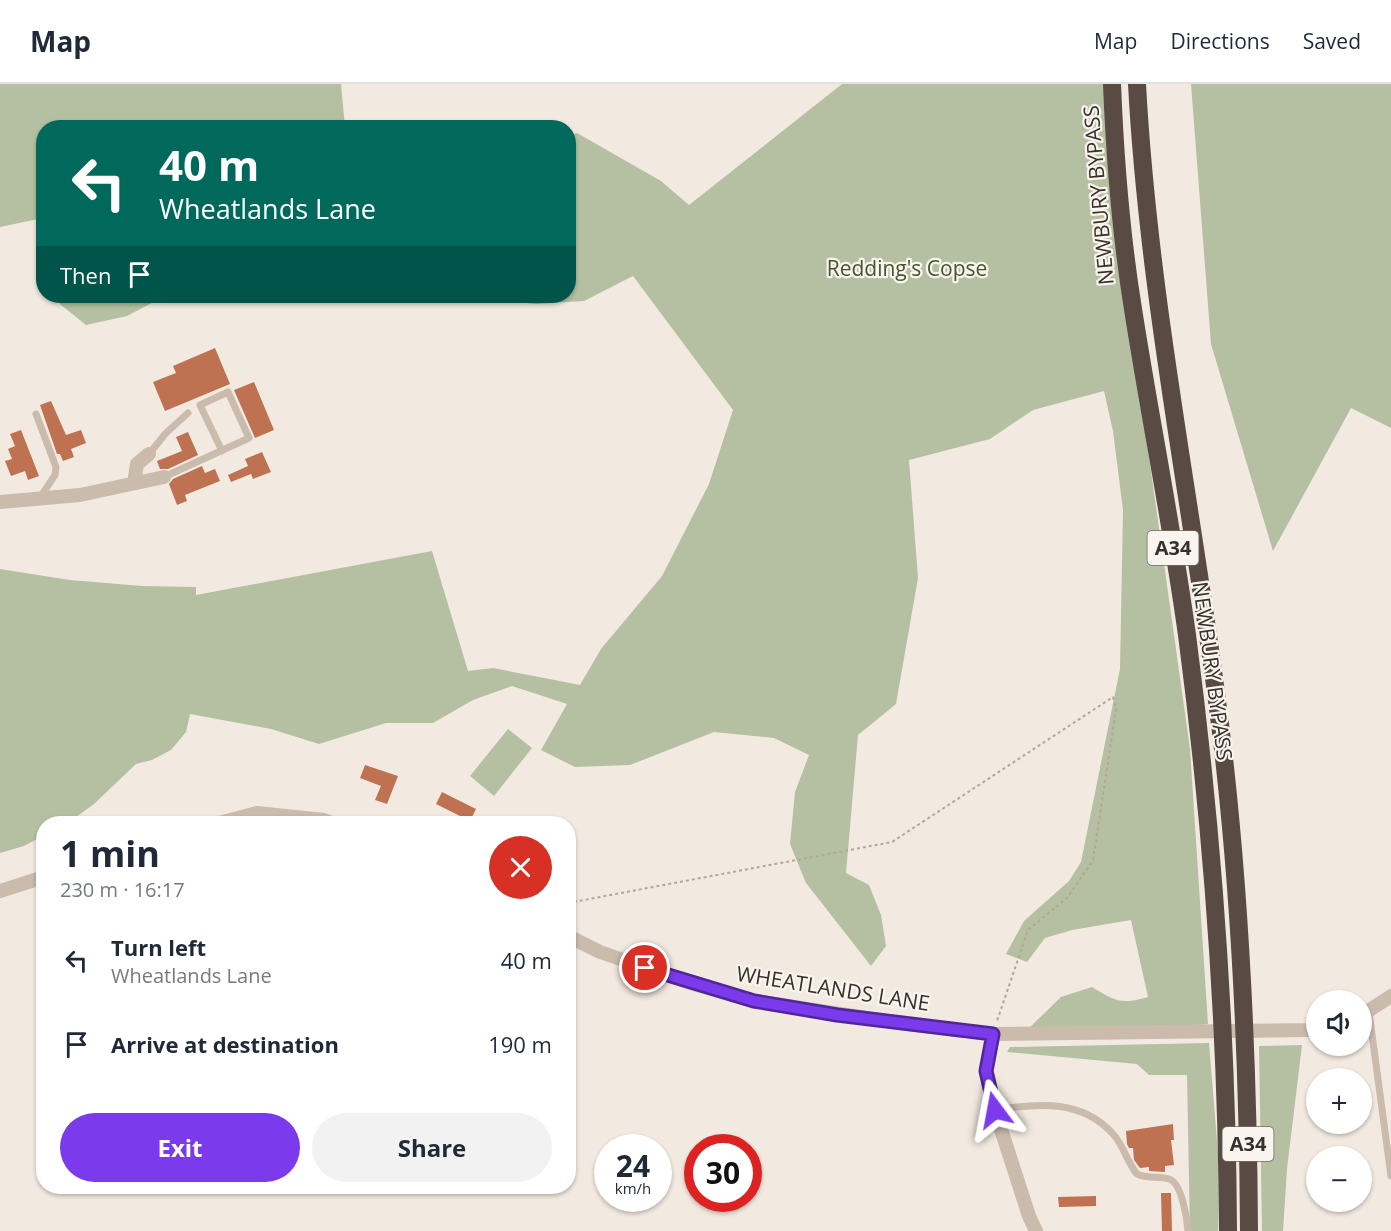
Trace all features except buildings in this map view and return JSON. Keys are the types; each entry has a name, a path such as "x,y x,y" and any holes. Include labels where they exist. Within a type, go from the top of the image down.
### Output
{"highway":[{"name":"NEWBURY BYPASS","path":"1112,84 1119,200 1132,306 1186,633 1203,764 1222,1014 1228,1231"},
{"name":"NEWBURY BYPASS","path":"1137,84 1146,203 1160,312 1223,753 1245,1014 1249,1231"}],"street":[{"path":"134,483 137,464 149,454"},
{"path":"0,502 80,495 164,477"},
{"path":"246,816 257,813 286,816"},
{"path":"0,891 36,880"},
{"name":"WHEATLANDS LANE","path":"576,940 600,952 690,983 754,1001 837,1015 993,1034 1306,1030"},
{"path":"1372,1008 1391,996"},
{"path":"993,1034 986,1071 995,1110 1029,1216 1036,1231"}],"lane":[{"path":"164,477 222,451 249,438 228,392 200,405 222,451"},
{"path":"149,454 188,413"},
{"path":"36,414 56,467 55,475 39,499"},
{"path":"1372,1056 1391,1176"},
{"path":"995,1110 1030,1104 1050,1104 1074,1110 1098,1123 1113,1134 1121,1144 1137,1174 1169,1179 1174,1182 1182,1199 1188,1231"}],"path":[{"path":"576,901 892,842 1113,697 1116,710 1093,860 1068,897 1028,930 993,1034"}],"green space":[{"path":"0,84 341,84 344,120 36,120 36,219 0,227"},
{"name":"Redding's Copse","path":"842,84 1105,84 1134,350 1190,749 1208,1024 1154,1029 1025,1032 1061,997 1092,987 1118,1000 1131,1001 1148,997 1131,920 1072,930 1045,938 1027,962 1006,954 1024,921 1069,881 1081,862 1120,669 1123,510 1113,431 1104,391 1033,410 990,439 909,460 918,578 896,704 858,735 846,873 869,885 881,915 886,946 871,966 806,883 790,844 795,792 809,755 774,738 714,732 630,765 575,767 541,750 567,704 512,686 473,700 433,723 386,723 319,744 271,729 190,714 186,732 171,750 152,760 136,764 94,804 78,816 36,816 36,840 0,853 0,569 70,580 142,586 196,587 196,595 432,551 468,671 493,668 580,685 601,649 662,576 709,484 733,410 633,276 584,301 576,302 576,133 661,181 689,205"},
{"path":"1191,84 1391,84 1391,428 1351,408 1273,551 1211,344"},
{"path":"60,303 152,303 127,316 86,325"},
{"path":"508,729 532,748 494,796 470,776"},
{"path":"1209,1043 1219,1165 1218,1231 1190,1231 1187,1075 1149,1075 1137,1064 1007,1052 1010,1047"},
{"path":"1302,1045 1287,1169 1283,1231 1262,1231 1259,1046"}],"route":[{"path":"645,968 754,1001 837,1015 993,1034 986,1071 995,1110"}]}
